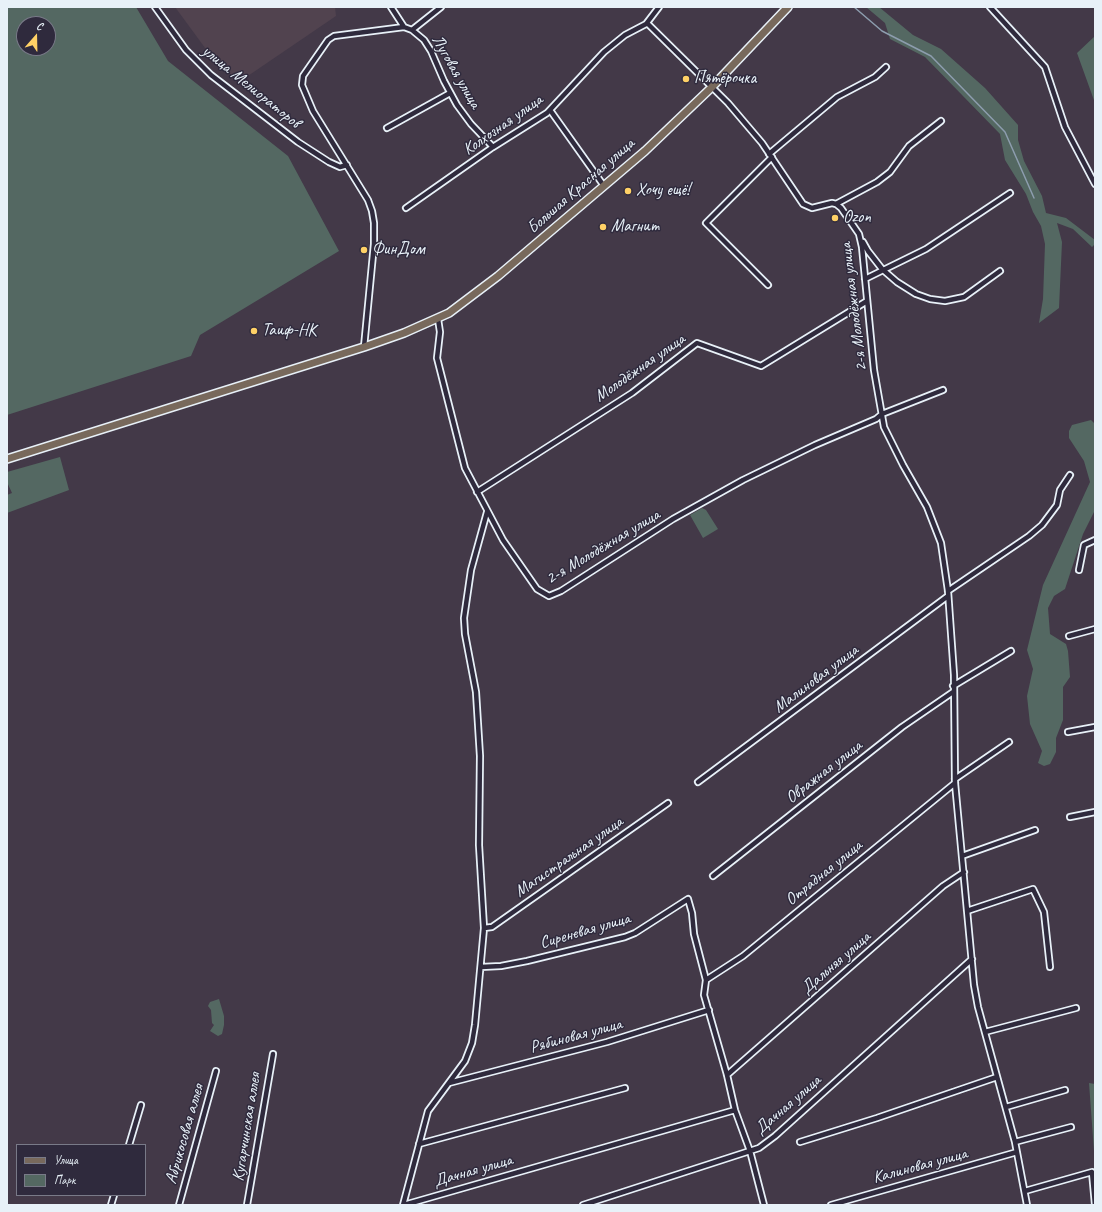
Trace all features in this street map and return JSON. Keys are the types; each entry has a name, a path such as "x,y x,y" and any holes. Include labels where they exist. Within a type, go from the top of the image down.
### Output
{"main road":[{"name":"Большая Красная улица","path":"7,458 350,352 404,333 449,313 483,288 645,152 711,88 788,7"}],"street":[{"name":"улица Мелиораторов","path":"155,7 186,50 211,75 298,142 340,167 347,165"},
{"path":"392,7 404,27"},
{"name":"Луговая улица","path":"412,30 442,7"},
{"name":"Колхозная улица","path":"406,208 493,147 550,110 612,45 647,23 659,7"},
{"path":"990,7 1046,68 1065,127 1095,184"},
{"path":"647,23 711,88 728,103 770,156 803,204 812,208 836,204 877,182 890,172 909,146 941,121"},
{"name":"Луговая улица","path":"364,347 374,244 374,223 368,200 313,112 302,85 303,76 328,40 334,36 404,27 412,30 424,40 431,51 450,93 471,124 493,147"},
{"path":"768,285 706,223 770,156 837,97 875,77 886,67"},
{"path":"387,128 450,93"},
{"path":"550,110 604,186"},
{"path":"865,279 882,269 926,249 1010,193"},
{"name":"2-я Молодёжная улица","path":"836,204 841,208 859,234 862,247 874,370 882,414"},
{"path":"859,234 868,251 882,269 906,289 930,299 945,301 964,297 1000,271"},
{"name":"Молодёжная улица","path":"477,492 632,393 697,343 761,366 867,300"},
{"name":"2-я Молодёжная улица","path":"438,319 440,332 437,358 464,468 487,512 519,565 537,589 549,596 561,591 673,519 743,480 815,445 880,417 882,414 943,390"},
{"path":"882,414 890,439 927,507 941,543 948,591 953,689 955,781 976,992 985,1032 1015,1142 1027,1205"},
{"path":"948,591 1029,536 1042,525 1057,505 1060,490 1070,475"},
{"path":"403,1205 428,1111 465,1061 472,1043 484,928 479,845 478,712 476,692 465,634 464,618 471,570 487,512"},
{"path":"1079,570 1084,545 1095,540"},
{"name":"Малиновая улица","path":"698,782 948,596"},
{"path":"1069,636 1095,629"},
{"name":"Овражная улица","path":"713,876 902,726 953,689 1011,651"},
{"path":"1068,732 1095,727"},
{"name":"Отрадная улица","path":"706,980 743,956 955,781 1009,742"},
{"name":"Магистральная улица","path":"484,928 492,927 668,803"},
{"path":"1070,817 1095,812"},
{"path":"962,856 1035,830"},
{"name":"Дальняя улица","path":"727,1075 943,886 964,872"},
{"path":"968,911 1033,889 1044,912 1050,967"},
{"name":"Сиреневая улица","path":"481,967 495,967 527,961 625,937 635,933 688,899 692,913 694,934 706,980"},
{"name":"Дачная улица","path":"584,1205 759,1148 775,1136 972,959"},
{"path":"706,980 704,995 727,1075 734,1110 750,1151 764,1205"},
{"path":"985,1032 1076,1008"},
{"name":"Рябиновая улица","path":"449,1083 607,1042 709,1010"},
{"name":"Кугарчинская аллея","path":"247,1205 273,1054"},
{"name":"Абрикосовая аллея","path":"179,1205 216,1071"},
{"path":"800,1142 877,1118 997,1077"},
{"path":"419,1144 625,1088"},
{"path":"1006,1107 1065,1090"},
{"path":"129,1144 141,1104"},
{"name":"Дачная улица","path":"403,1205 734,1110"},
{"path":"1015,1142 1071,1128"},
{"name":"Калиновая улица","path":"831,1205 1017,1152"},
{"path":"1025,1191 1092,1172 1095,1205"}],"shaded area":[{"path":"175,7 335,7 336,16 239,82 211,56"}],"green space":[{"path":"7,7 136,7 168,61 288,156 339,251 200,335 191,356 7,415"},
{"path":"866,7 879,7 913,35 941,49 985,88 1018,125 1018,140 1024,161 1042,196 1046,213 1066,218 1095,240 1095,244 1092,247 1073,229 1057,223 1062,242 1059,308 1039,323 1043,299 1045,244 1041,226 1033,212 1026,194 1005,160 1000,134 925,57 890,39 885,23"},
{"path":"1095,36 1095,103 1077,53"},
{"path":"1091,420 1095,424 1095,510 1083,534 1065,589 1054,596 1048,608 1050,634 1066,644 1070,677 1063,687 1063,720 1056,738 1056,752 1050,764 1044,766 1038,763 1042,751 1030,724 1027,696 1033,669 1027,650 1043,585 1090,482 1084,461 1069,438 1069,431 1072,425"},
{"path":"60,457 69,490 7,513 7,495 12,493 7,482 7,472"},
{"path":"702,508 706,510 718,529 703,538 690,515"},
{"path":"219,999 224,1016 224,1025 222,1034 218,1036 210,1031 214,1025 212,1023 211,1010 208,1006 210,1002"},
{"path":"1089,1083 1095,1084 1095,1165"}],"waterway":[{"path":"854,7 882,31 931,56 1005,132 1034,198"}],"place":[{"name":"Пятёрочка","path":"686,79"},
{"name":"Хочу ещё!","path":"628,191"},
{"name":"Ozon","path":"835,218"},
{"name":"Магнит","path":"603,227"},
{"name":"ФинДом","path":"364,250"},
{"name":"Таиф-НК","path":"254,331"}]}
